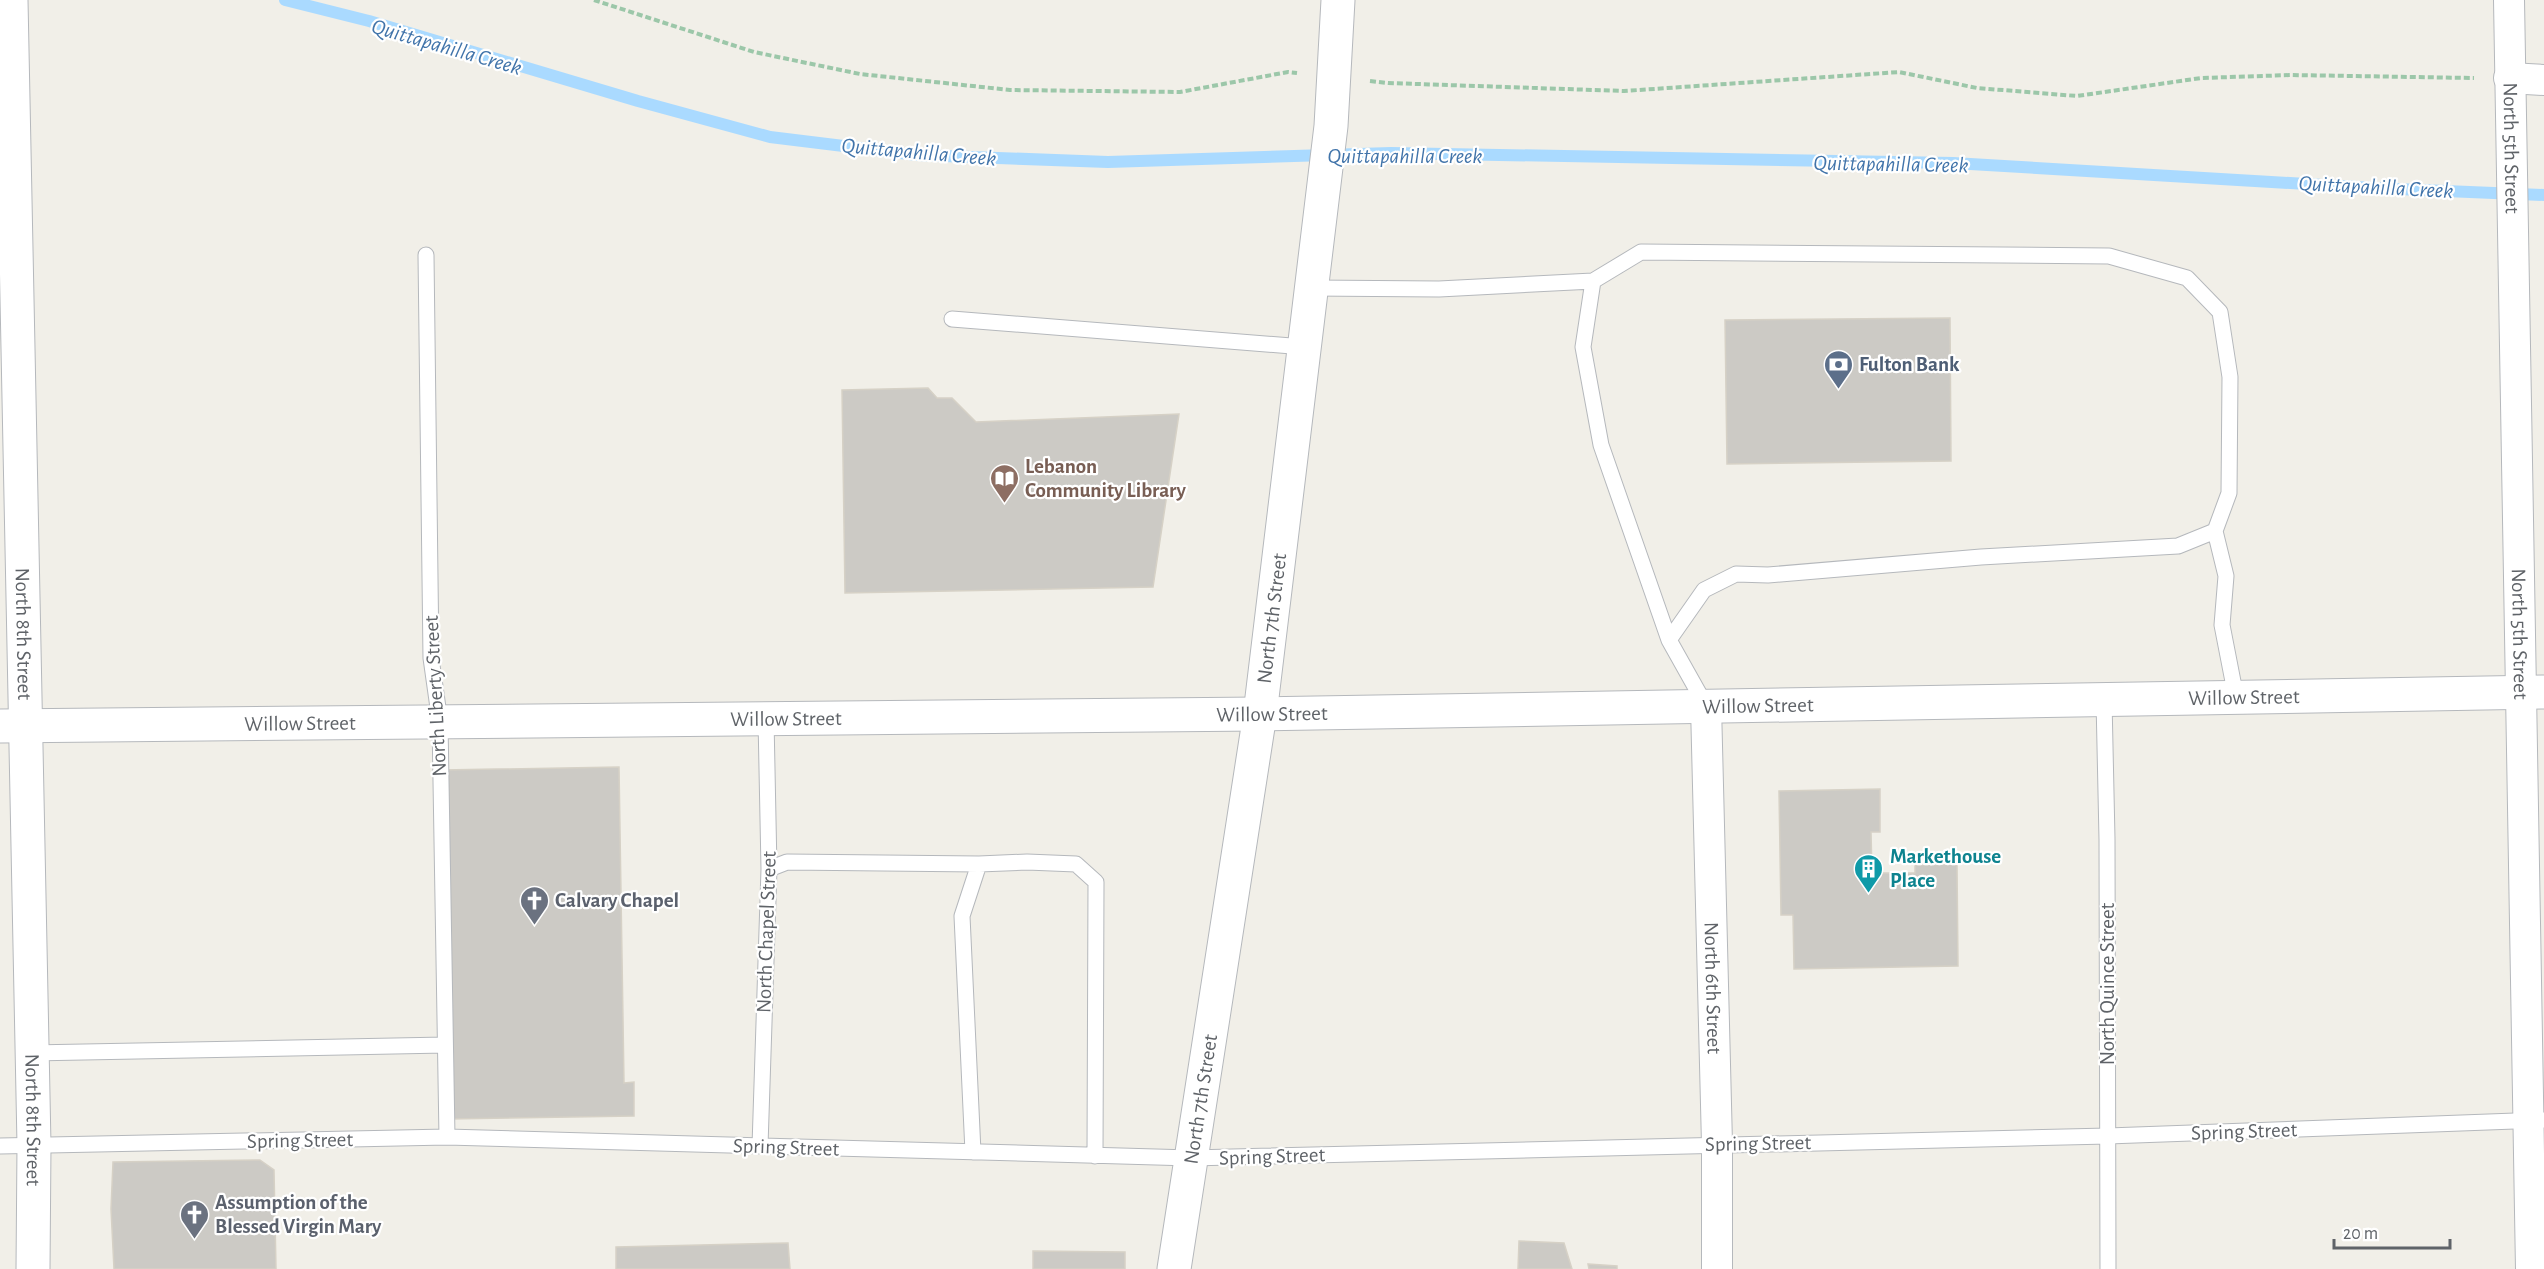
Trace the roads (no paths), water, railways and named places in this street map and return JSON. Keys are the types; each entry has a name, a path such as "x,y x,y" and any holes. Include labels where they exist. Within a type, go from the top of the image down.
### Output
{"street":[{"name":"North 8th Street","path":"11,0 12,726 32,1053 33,1269"},
{"name":"North 7th Street","path":"1174,1269 1260,714 1331,126 1338,0"},
{"name":"North 5th Street","path":"2510,0 2512,232 2532,692 2536,1120 2531,1269"},
{"path":"2510,78 2544,80"},
{"name":"Willow Street","path":"12,726 1260,714 2532,692"},
{"name":"North 6th Street","path":"1706,706 1717,1144 1717,1269"}],"lane":[{"path":"1311,288 1439,289 1593,281 1641,252 2109,256 2187,278 2220,312 2230,377 2229,493 2215,531 2226,576 2222,625 2236,697"},
{"name":"North Liberty Street","path":"426,255 431,658 440,722 447,1137"},
{"path":"1593,281 1583,347 1601,445 1670,640 1706,706"},
{"path":"952,319 1304,347"},
{"path":"1670,640 1704,590 1736,574 1768,574 1981,557 2178,546 2215,531"},
{"name":"North Quince Street","path":"2104,700 2108,1269"},
{"name":"North Chapel Street","path":"760,1146 769,869 766,719"},
{"path":"769,869 787,862 1076,864 1096,882 1095,1156"},
{"path":"973,1152 962,916 979,864"},
{"path":"32,1053 445,1045"},
{"name":"Spring Street","path":"0,1146 447,1137 1191,1158 2108,1136 2536,1120"}],"waterway":[{"name":"Quittapahilla Creek","path":"285,0 369,21 638,101 770,137 917,155 1108,162 1391,153 1953,163 2373,188 2544,195"}],"place":[{"name":"Fulton Bank","path":"1838,390"},
{"name":"Lebanon Community Library","path":"1004,504"},
{"name":"Markethouse Place","path":"1869,894"},
{"name":"Calvary Chapel","path":"534,926"},
{"name":"Assumption of the Blessed Virgin Mary","path":"194,1240"}]}
